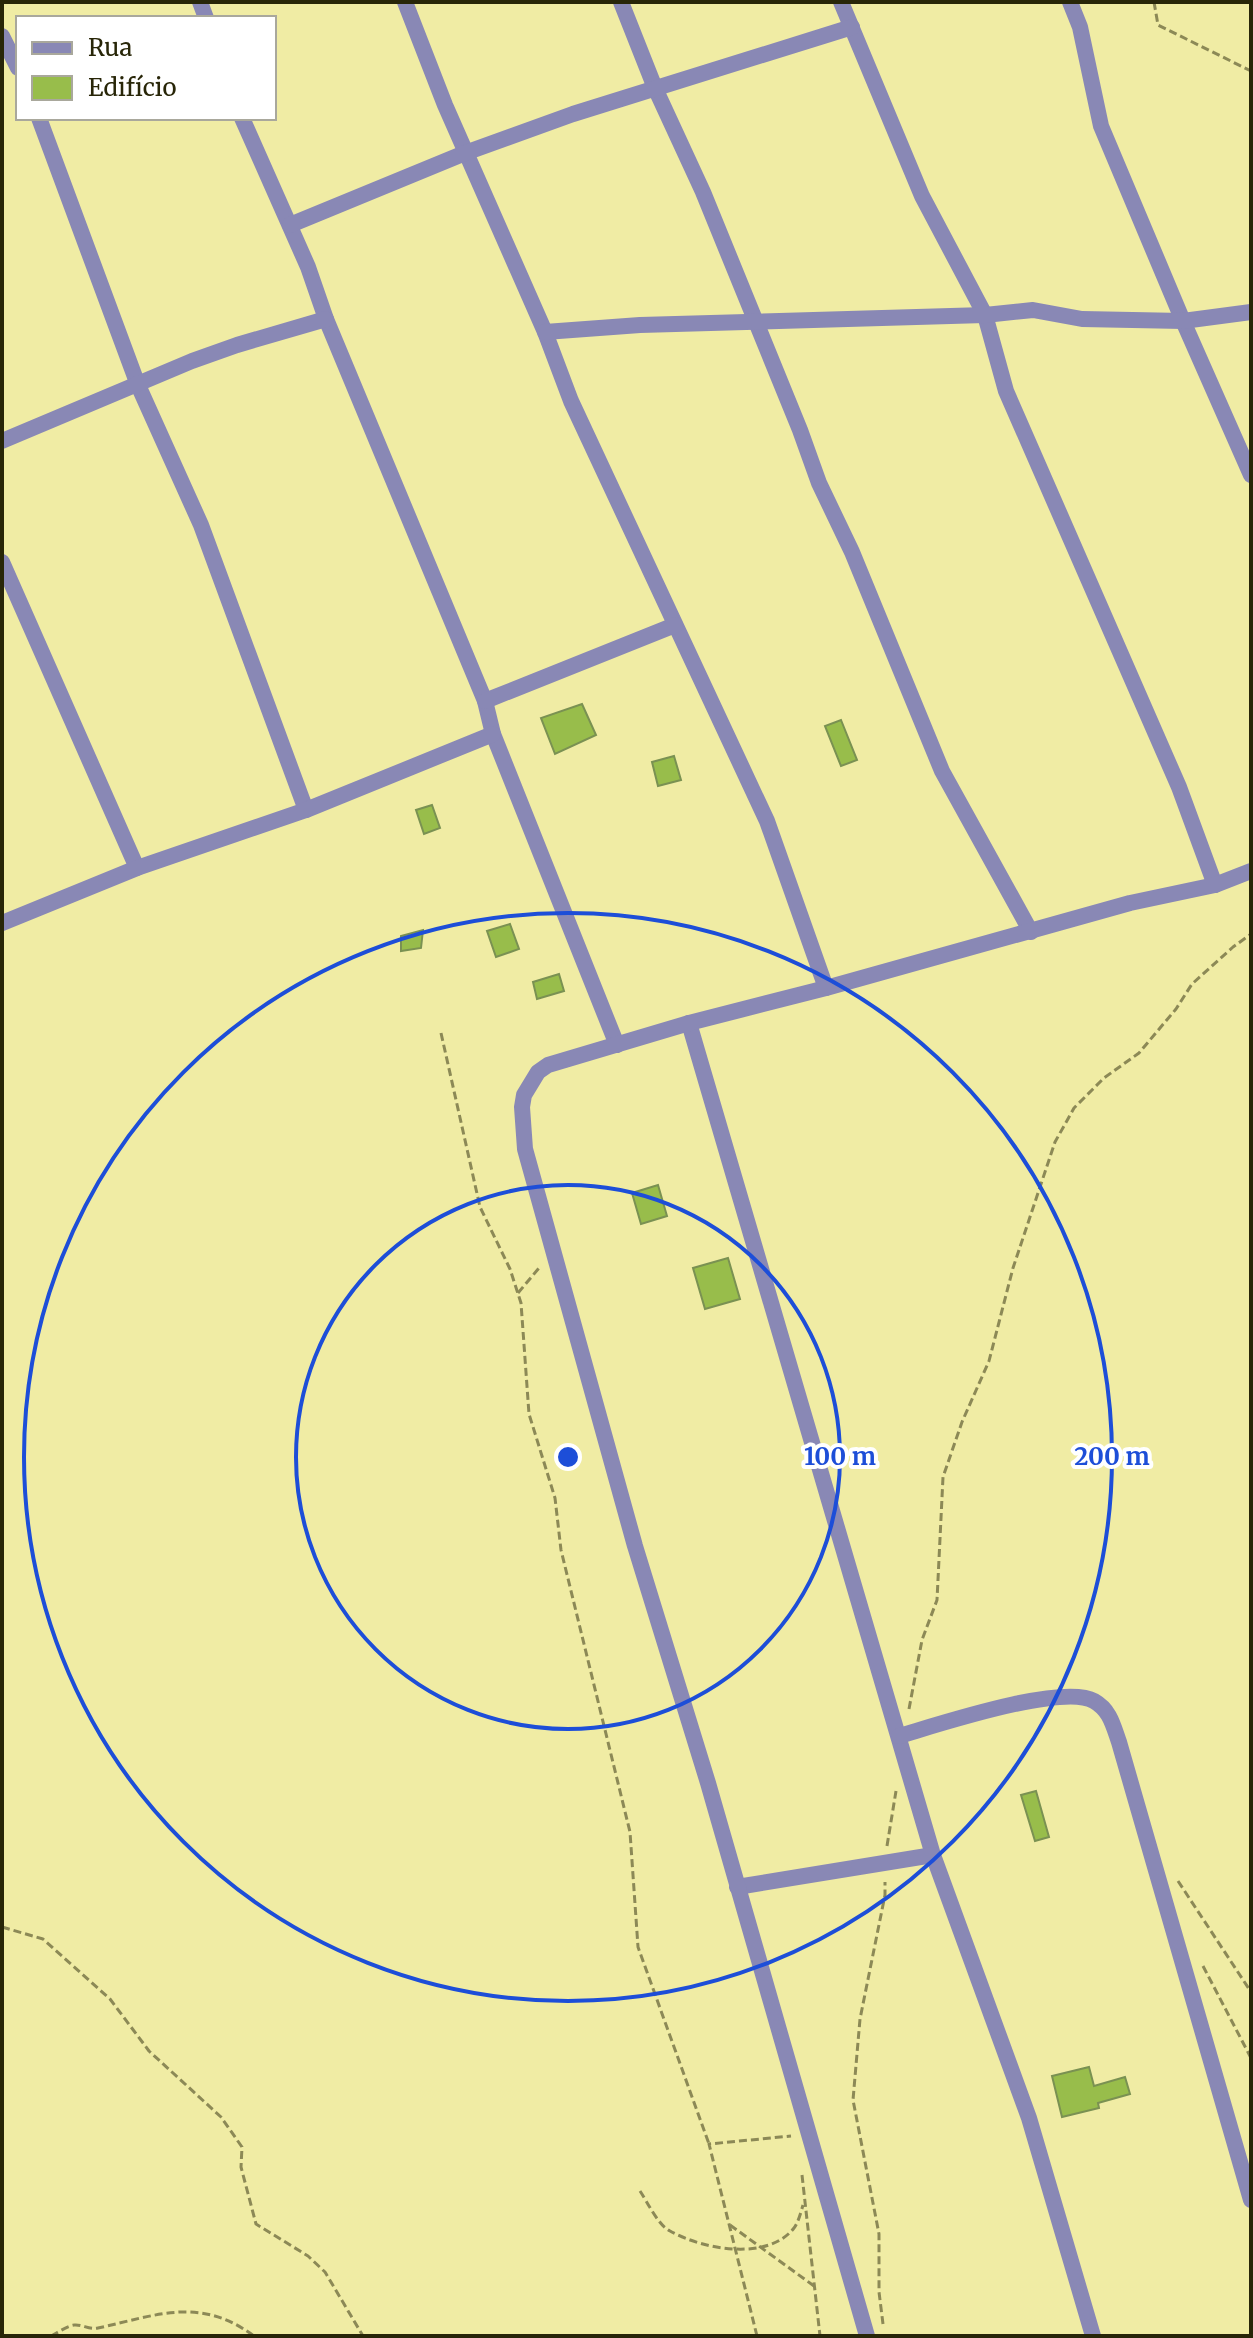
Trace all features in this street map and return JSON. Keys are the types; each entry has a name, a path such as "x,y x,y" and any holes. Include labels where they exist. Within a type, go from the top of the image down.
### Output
{"street":[{"path":"405,2 465,153 545,332 571,401 767,821 826,988"},
{"path":"621,2 655,88 703,192 819,483 852,552 942,771 1031,932"},
{"path":"841,2 922,196 985,315 1006,391 1179,787 1215,885"},
{"path":"1070,2 1080,27 1101,126 1251,475"},
{"path":"290,225 465,153 655,88 852,27"},
{"path":"2,36 16,64"},
{"path":"40,120 138,385 201,525 306,810"},
{"path":"243,120 290,225 485,701 493,734 617,1045"},
{"path":"545,332 985,315 1033,310 1082,319 1183,321 1251,312"},
{"path":"2,441 237,345 326,319"},
{"path":"2,562 137,868"},
{"path":"485,701 675,625"},
{"path":"2,923 137,868 306,810 493,734"},
{"path":"867,2336 552,1253 525,1149 524,1095 538,1072 548,1065 689,1023 1130,903 1215,885 1251,871"},
{"path":"689,1023 933,1855 1029,2118 1093,2336"},
{"path":"899,1736 1011,1704 1058,1697 1091,1698 1107,1710 1119,1742 1251,2200"},
{"path":"737,1887 933,1855"}],"path":[{"path":"1154,2 1158,25 1251,71"},
{"path":"989,1361 1033,1205 1055,1142 1074,1108 1104,1078 1139,1053 1176,1009 1192,984 1251,934"},
{"path":"441,1033 480,1207 510,1269 521,1303 529,1414 555,1498 561,1550 573,1604 630,1832 638,1947 709,2144 757,2336"},
{"path":"518,1293 552,1253"},
{"path":"1176,1879 1251,1992"},
{"path":"2,1927 43,1939 110,1999 149,2051 221,2117 242,2147 241,2167 256,2224 308,2256 325,2272 363,2336"},
{"path":"1201,1962 1251,2058"},
{"path":"709,2144 797,2135"},
{"path":"802,2175 820,2336"},
{"path":"640,2191 667,2230 736,2251 778,2241 795,2228 805,2202"},
{"path":"730,2225 814,2286"},
{"path":"51,2336 74,2325 93,2329 134,2319 198,2311 220,2316 254,2336"}],"building":[{"path":"582,704 596,735 555,754 541,718"},
{"path":"841,720 857,760 841,766 825,726"},
{"path":"674,756 681,780 658,786 652,762"},
{"path":"432,805 440,828 424,834 416,810"},
{"path":"510,924 519,949 496,957 487,931"},
{"path":"423,930 421,948 401,951 401,936"},
{"path":"559,974 564,991 537,999 533,982"},
{"path":"658,1185 667,1216 641,1224 632,1193"},
{"path":"728,1258 740,1299 705,1309 693,1268"},
{"path":"1036,1791 1049,1837 1035,1841 1021,1795"},
{"path":"1089,2067 1094,2086 1125,2077 1130,2094 1098,2103 1099,2108 1062,2117 1052,2076"}]}
